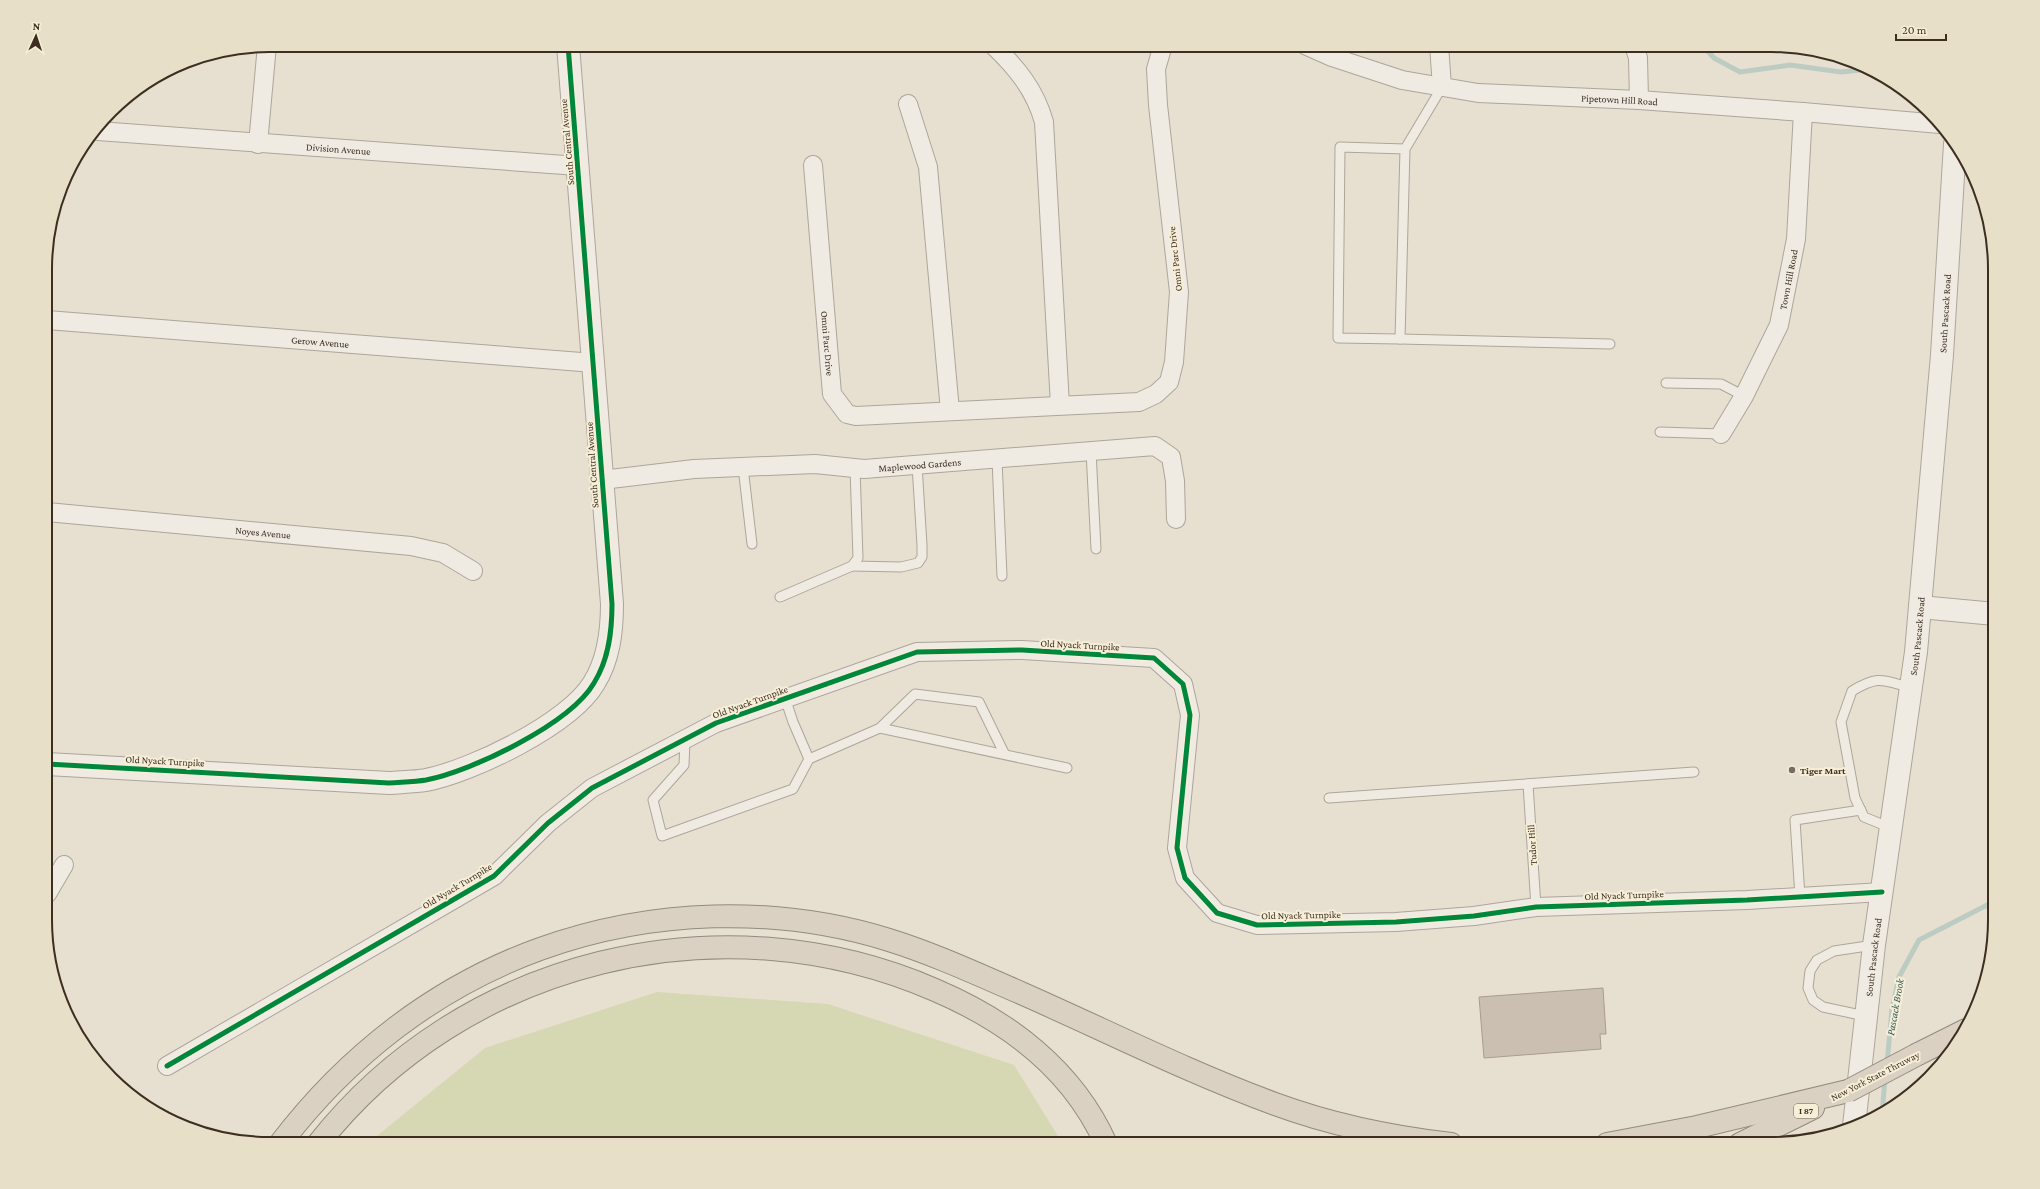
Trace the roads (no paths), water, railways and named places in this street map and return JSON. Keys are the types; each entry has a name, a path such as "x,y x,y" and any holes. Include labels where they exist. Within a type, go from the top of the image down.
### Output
{"highway":[{"path":"286,1137 321,1094 366,1051 414,1014 448,992 488,971 553,944 610,929 673,919 735,916 765,917 827,925 888,940 964,968 1219,1081 1276,1104 1365,1130 1408,1137"},
{"path":"324,1137 362,1095 407,1057 456,1023 508,995 562,974 617,958 674,949 712,947 765,948 823,956 880,970 951,996 1000,1024 1041,1054 1074,1090 1088,1110 1102,1137"},
{"name":"New York State Thruway","path":"1747,1137 1761,1122 1848,1091 1954,1036"},
{"path":"1644,1137 1682,1130 1761,1122"}],"street":[{"path":"258,144 266,52"},
{"name":"South Central Avenue","path":"425,780 456,771 497,753 542,729 575,706 594,683 606,655 612,630 612,604 594,363 569,52"},
{"path":"1000,52 1013,64 1024,78 1039,104 1044,122 1060,405"},
{"name":"Omni Parc Drive","path":"813,165 832,394 847,414 856,416 1139,402 1156,394 1169,382 1174,362 1179,292 1158,106 1156,69 1161,52"},
{"name":"Pipetown Hill Road","path":"1322,52 1402,80 1478,93 1639,100 1931,123"},
{"path":"1440,52 1442,87"},
{"path":"1636,52 1638,58 1639,100"},
{"path":"908,104 928,167 950,412"},
{"name":"Town Hill Road","path":"1721,434 1744,396 1779,325 1796,239 1803,112"},
{"name":"Division Avenue","path":"102,131 258,144 578,166"},
{"name":"South Pascack Road","path":"1855,1120 1874,945 1912,688 1942,355 1954,153"},
{"name":"Gerow Avenue","path":"52,320 594,363"},
{"name":"Maplewood Gardens","path":"602,480 694,469 815,464 864,469 1155,446 1171,457 1175,481 1176,519"},
{"name":"Noyes Avenue","path":"52,512 411,546 444,553 473,571"},
{"path":"1920,607 1988,613"},
{"name":"Old Nyack Turnpike","path":"166,1066 494,876 548,823 592,788 685,741 716,723 918,652 1022,650 1154,658 1183,684 1190,714 1177,848 1185,878 1217,913 1257,925 1396,922 1474,916 1536,907 1800,897 1882,892"},
{"name":"Old Nyack Turnpike","path":"52,764 389,783 425,780"},
{"path":"52,885 64,865"}],"lane":[{"path":"1400,339 1404,149 1442,87"},
{"path":"1404,149 1340,147 1338,338 1610,344"},
{"path":"1666,382 1721,384 1744,396"},
{"path":"1660,432 1721,434"},
{"path":"1091,451 1096,548"},
{"path":"997,459 1002,576"},
{"path":"780,597 852,566 901,567 918,563 922,557 922,545 917,465"},
{"path":"743,467 752,544"},
{"path":"852,566 858,558 855,468"},
{"path":"1892,829 1864,817 1855,798 1841,722 1852,691 1868,681 1878,679 1912,688"},
{"path":"685,741 684,765 653,800 662,836 793,789 809,759 880,728 915,694 979,702 1004,753"},
{"path":"785,698 793,722 809,759"},
{"path":"880,728 1004,753 1067,768"},
{"path":"1329,798 1694,772"},
{"name":"Tudor Hill","path":"1528,784 1536,907"},
{"path":"1800,897 1795,820 1861,810"},
{"path":"1865,1016 1823,1006 1813,1000 1808,988 1810,971 1817,960 1834,951 1874,945"}],"waterway":[{"name":"Pascack Brook","path":"1708,52 1714,58 1740,72 1790,65 1841,72 1857,70"},
{"name":"Pascack Brook","path":"1887,1064 1892,1009 1899,977 1919,940 1988,905"},
{"name":"Pascack Brook","path":"1883,1106 1885,1078"}],"place":[{"name":"Tiger Mart","path":"1792,770"}]}
